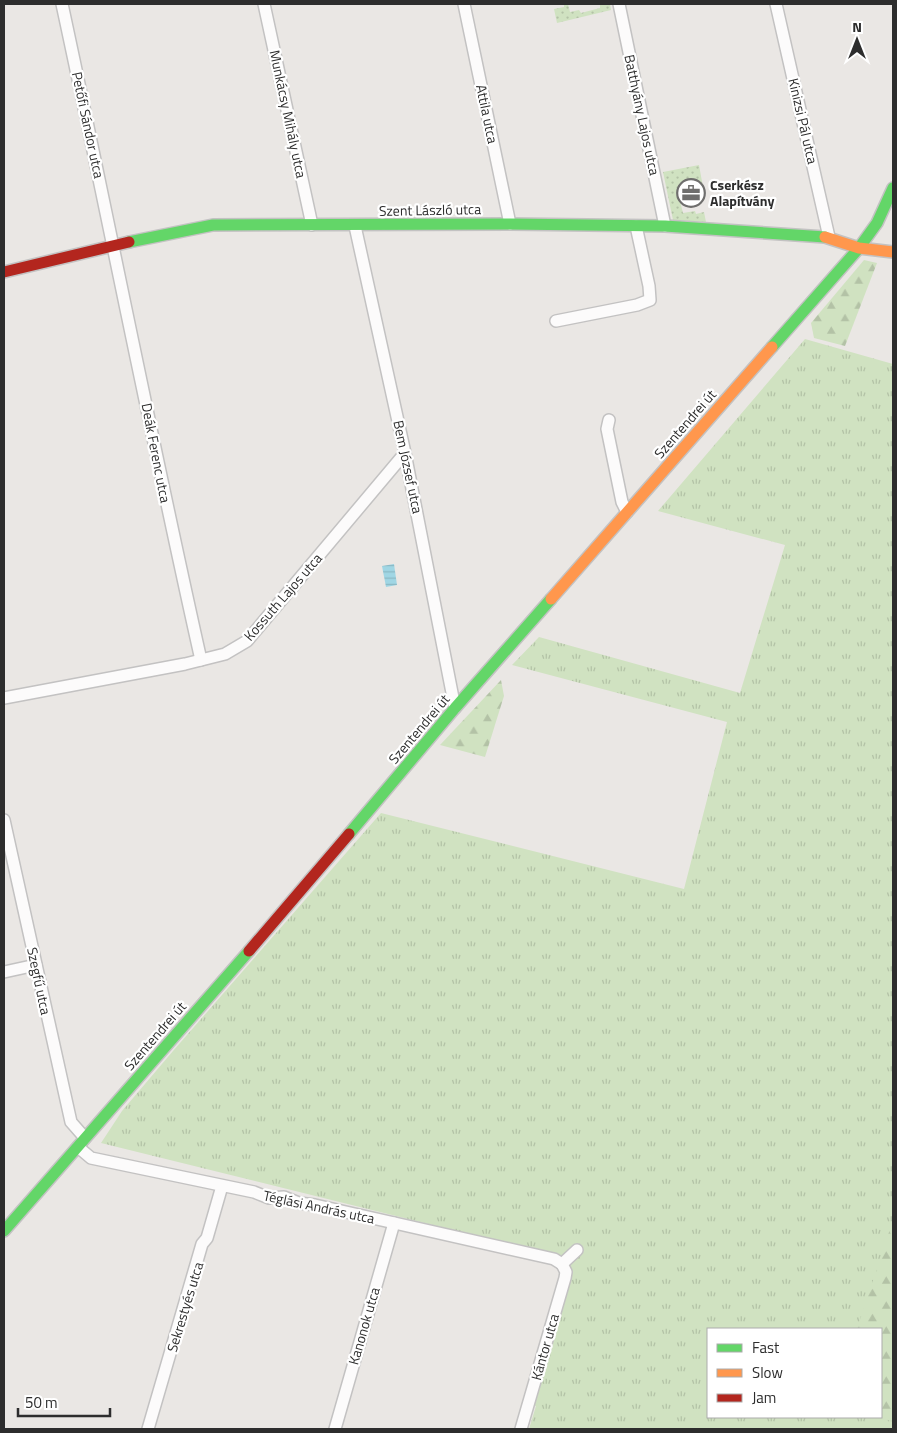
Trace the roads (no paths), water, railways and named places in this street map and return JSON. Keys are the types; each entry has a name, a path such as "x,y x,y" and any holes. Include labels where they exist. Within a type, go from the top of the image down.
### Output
{"main road":[{"name":"Szentendrei út","path":"4,1231 286,909 455,708 859,248 877,223 893,188"},
{"name":"Szent László utca","path":"4,272 114,245 213,225 510,224 665,226 829,238 859,248 893,252"}],"street":[{"name":"Petőfi Sándor utca","path":"62,4 114,245"},
{"name":"Munkácsy Mihály utca","path":"264,4 312,225"},
{"name":"Attila utca","path":"464,4 510,224"},
{"name":"Batthyány Lajos utca","path":"619,4 665,226"},
{"name":"Kinizsi Pál utca","path":"776,4 829,238"},
{"name":"Bem József utca","path":"355,226 406,453 455,708"},
{"path":"556,321 637,305 650,300 649,286 636,226"},
{"name":"Deák Ferenc utca","path":"114,245 171,530 201,660"},
{"path":"609,420 607,429 618,484 622,502 628,512"},
{"name":"Kossuth Lajos utca","path":"4,698 225,654 246,641 406,453"},
{"name":"Szegfű utca","path":"4,820 71,1122 85,1138"},
{"path":"4,972 36,965"},
{"name":"Téglási András utca","path":"78,1147 91,1158 269,1198 284,1197 299,1203 554,1259 562,1264"},
{"name":"Sekrestyés utca","path":"148,1429 202,1244 207,1238 222,1186"},
{"name":"Kanonok utca","path":"335,1429 394,1223"},
{"path":"562,1264 577,1250"},
{"name":"Kántor utca","path":"521,1429 565,1278 566,1272 562,1264"}],"water":[{"path":"394,564 397,585 386,587 382,566"}],"place":[{"name":"Cserkész Alapítvány","path":"691,193"}]}
